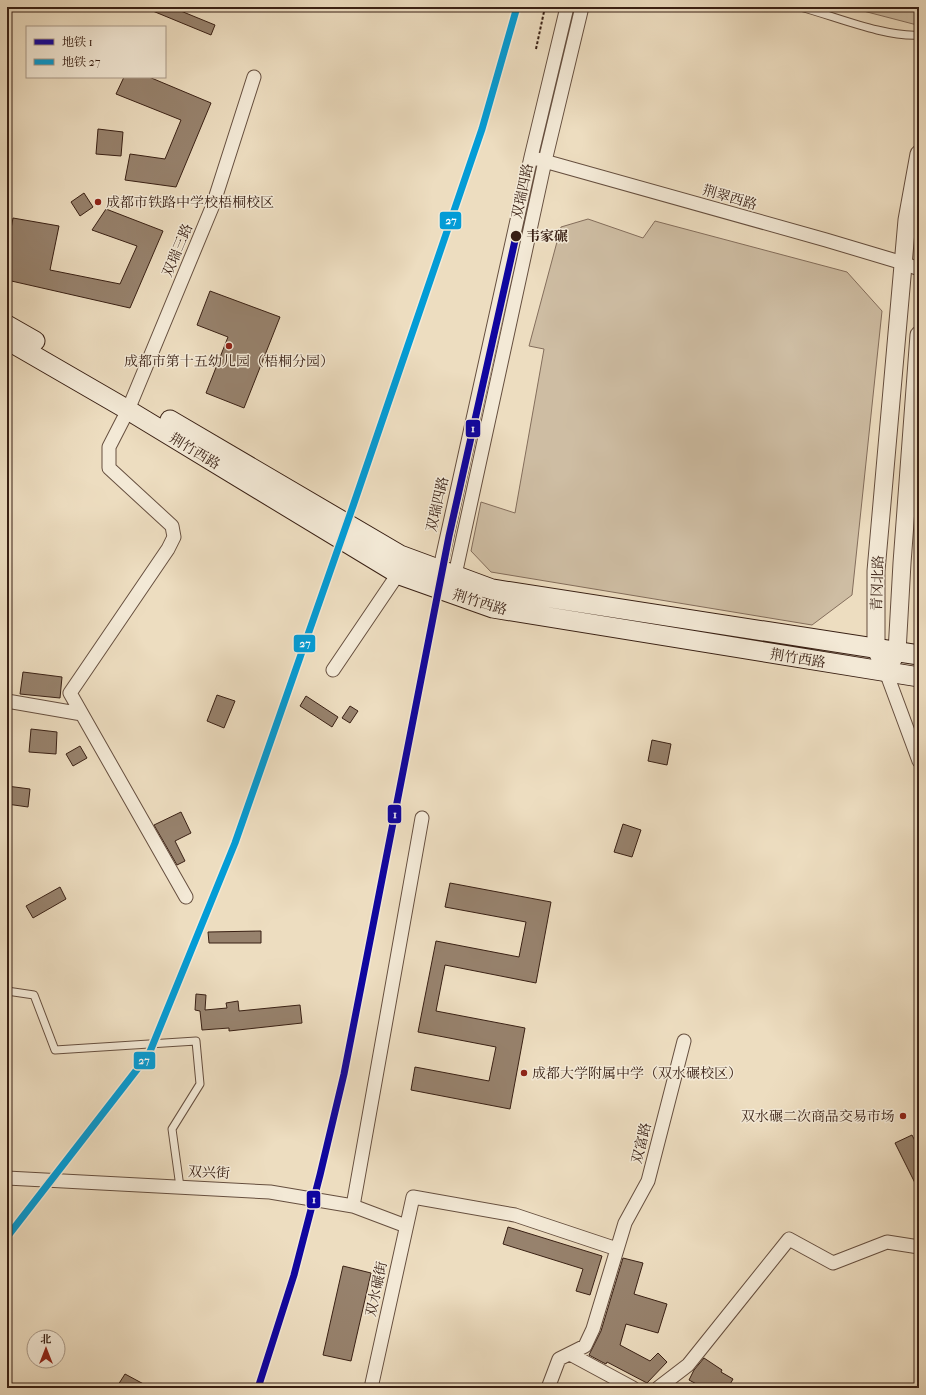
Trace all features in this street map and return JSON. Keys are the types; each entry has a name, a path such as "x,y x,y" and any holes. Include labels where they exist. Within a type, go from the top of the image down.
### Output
{"main road":[{"name":"荆竹西路","path":"7,325 398,574 492,590 919,655"},
{"name":"荆竹西路","path":"7,340 130,404 493,608 886,672 919,676"}],"street":[{"name":"双瑞四路","path":"445,582 531,157 567,7"},
{"name":"双瑞四路","path":"445,582 582,7"},
{"name":"双瑞三路","path":"82,714 70,693 168,549 174,537 172,526 109,468 109,447 130,404 213,205 254,77"},
{"name":"青冈北路","path":"886,672 876,649 876,571 907,220 919,154"},
{"name":"荆翠西路","path":"531,157 903,263 919,269"},
{"name":"青冈北路","path":"886,672 897,652 903,547 919,335"},
{"path":"333,670 398,574"},
{"path":"886,672 919,761"},
{"path":"7,701 82,714 186,896"},
{"path":"353,1206 422,818"},
{"name":"双富路","path":"548,1388 559,1359 585,1346 593,1329 625,1223 648,1181 684,1041"},
{"name":"双兴街","path":"7,1178 270,1192 353,1206 406,1226"},
{"name":"双水碾街","path":"371,1388 412,1197 515,1215 617,1249"},
{"path":"658,1388 688,1365 789,1239 833,1263 888,1242 919,1247"},
{"path":"570,1354 633,1388"}],"lane":[{"path":"800,7 878,30 919,35"},
{"path":"7,991 34,995 55,1050 196,1041 200,1084 172,1129 180,1187"}],"path":[{"path":"536,49 546,7"}],"shaded area":[{"path":"848,7 919,7 919,25 917,25"},
{"path":"588,219 643,238 655,221 847,272 882,311 852,595 812,625 491,572 471,551 481,502 515,513 544,349 529,346 561,227"}],"building":[{"path":"143,7 171,7 215,25 211,35"},
{"path":"124,78 151,78 211,103 176,187 125,180 130,154 165,159 181,120 116,94"},
{"path":"98,129 123,132 121,156 96,154"},
{"path":"84,193 93,207 80,216 71,202"},
{"path":"106,209 163,231 130,308 7,280 7,251 13,218 59,226 50,270 120,284 137,246 92,230"},
{"path":"210,291 280,317 244,408 206,393 228,337 197,325"},
{"path":"23,672 62,677 60,698 20,694"},
{"path":"217,695 235,701 224,728 207,721"},
{"path":"306,696 338,717 332,727 300,706"},
{"path":"350,706 358,711 350,723 342,718"},
{"path":"31,729 57,732 56,754 29,752"},
{"path":"652,740 671,744 667,765 648,761"},
{"path":"80,746 87,758 73,766 66,754"},
{"path":"7,786 30,789 28,807 7,804"},
{"path":"181,812 191,833 175,841 185,861 177,865 154,825"},
{"path":"623,824 641,830 632,857 614,852"},
{"path":"450,883 551,902 536,983 445,965 436,1011 525,1028 510,1109 411,1090 415,1067 489,1081 496,1047 418,1032 436,941 519,957 526,922 445,907"},
{"path":"60,887 66,899 33,918 26,906"},
{"path":"261,931 261,943 209,943 208,932"},
{"path":"196,994 206,995 205,1010 227,1008 226,1003 238,1001 239,1011 300,1005 302,1023 229,1031 229,1028 202,1030 200,1011 195,1010"},
{"path":"912,1135 919,1149 919,1191 895,1143"},
{"path":"508,1227 602,1256 590,1295 576,1291 583,1269 503,1244"},
{"path":"623,1258 643,1263 634,1294 667,1304 658,1333 626,1324 620,1345 650,1361 658,1353 667,1362 647,1383 607,1362 606,1364 589,1355 601,1331"},
{"path":"343,1266 371,1273 351,1361 323,1355"},
{"path":"704,1358 722,1370 721,1372 733,1379 728,1388 704,1388 689,1380 694,1370"},
{"path":"125,1374 151,1388 124,1388 118,1385"}],"metro line":[{"name":"27","path":"7,1237 149,1054 235,843 353,506 482,129 517,7"},
{"name":"1","path":"258,1388 294,1275 344,1074 449,536 516,236"}],"place":[{"name":"成都市铁路中学校梧桐校区","path":"98,202"},
{"name":"韦家碾","path":"516,236"},
{"name":"成都市第十五幼儿园（梧桐分园）","path":"229,346"},
{"name":"成都大学附属中学（双水碾校区）","path":"524,1073"},
{"name":"双水碾二次商品交易市场","path":"903,1116"}]}
